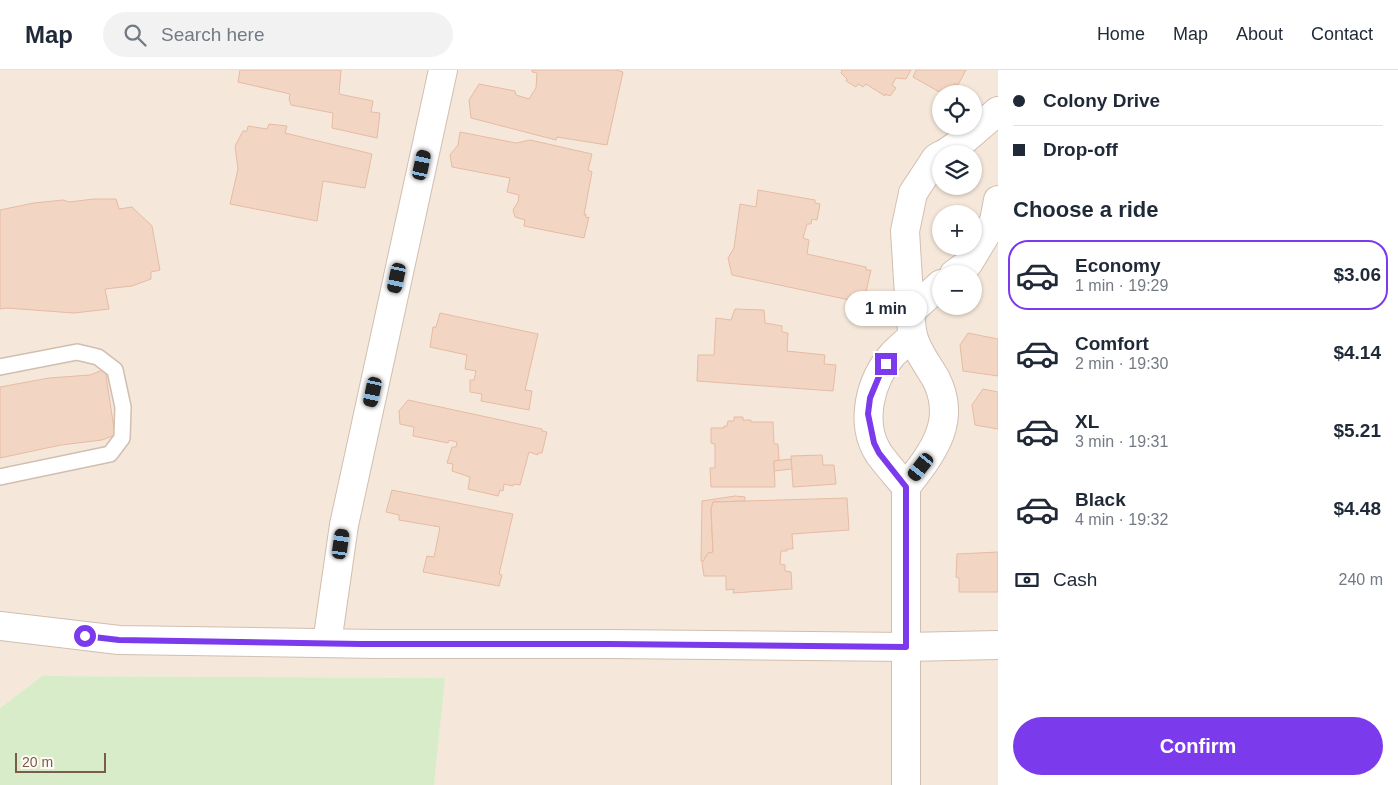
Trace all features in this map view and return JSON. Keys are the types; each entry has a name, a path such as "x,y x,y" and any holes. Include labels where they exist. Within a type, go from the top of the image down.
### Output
{"street":[{"path":"327,643 344,525 443,70"},
{"path":"957,145 998,111"},
{"path":"906,785 906,487 933,451 940,437 944,418 943,399 912,324 905,231 913,193 932,164"},
{"path":"967,265 994,221 998,200"},
{"path":"906,487 879,453 874,443 868,414 870,398 880,374 932,296"},
{"path":"0,626 119,640 906,647 998,645"}],"lane":[{"path":"0,367 77,352 98,357 115,370 123,406 122,438 110,454 0,477"}],"shaded area":[{"path":"0,70 998,70 998,785 434,785 444,678 42,676 0,708"}],"green space":[{"path":"42,676 445,678 434,785 0,785 0,708"}],"building":[{"path":"240,70 341,70 339,94 373,101 371,112 380,113 377,138 332,128 333,113 291,105 290,94 238,82"},
{"path":"532,70 616,70 623,72 607,145 557,137 556,140 471,118 469,100 479,84 515,91 516,95 529,99 536,88 537,73 532,72"},
{"path":"841,70 911,70 906,79 896,78 892,85 896,88 890,96 885,94 885,96 866,84 863,87 858,84 856,87 846,81 847,79 841,73"},
{"path":"916,70 966,70 958,85 932,85 932,88 913,77"},
{"path":"269,124 287,126 285,133 372,154 365,188 323,181 317,221 230,204 238,169 235,146 243,131 247,131 248,126 267,129"},
{"path":"460,132 516,143 530,140 592,154 588,170 592,172 584,215 586,214 586,218 589,217 584,238 524,226 525,220 515,217 513,210 518,202 519,195 507,192 510,178 452,167 450,155 458,145"},
{"path":"758,190 815,200 815,203 820,204 817,220 812,219 811,224 807,224 803,238 809,240 807,254 866,267 866,270 871,270 864,300 860,299 859,302 732,275 728,258 734,248 740,204 756,207"},
{"path":"116,199 119,209 132,207 152,226 160,270 151,272 151,279 132,286 105,289 109,309 74,313 0,309 0,210 34,203"},
{"path":"735,309 764,310 765,323 782,326 782,332 788,333 787,351 825,355 824,364 836,365 833,391 697,381 698,355 714,355 716,318 731,320"},
{"path":"440,313 538,334 525,390 532,391 529,410 481,401 482,394 470,392 470,380 474,380 476,371 465,369 467,355 430,347 433,327 436,327"},
{"path":"968,333 998,339 998,376 963,371 960,345"},
{"path":"105,369 115,435 102,440 61,445 0,458 0,387 49,378 90,375"},
{"path":"983,389 998,392 998,429 975,425 972,405"},
{"path":"408,400 542,429 542,431 547,432 542,453 538,453 538,455 529,452 520,485 504,484 503,491 500,490 498,496 468,489 470,477 452,471 453,464 447,463 452,447 456,447 457,442 449,440 448,443 413,436 414,427 400,424 399,411"},
{"path":"734,417 743,417 743,420 751,420 751,422 773,422 774,444 778,444 779,460 774,461 775,487 711,487 710,468 715,468 715,444 711,443 711,428 724,428 724,426 727,426 728,421 734,421"},
{"path":"822,455 823,465 834,465 836,484 793,487 791,456"},
{"path":"791,459 792,469 774,471 774,461"},
{"path":"392,490 513,514 499,574 502,575 499,586 423,572 427,556 434,557 440,527 399,520 399,515 386,512"},
{"path":"735,496 745,497 745,501 713,502 711,509 713,552 708,553 704,561 701,561 702,501"},
{"path":"847,498 849,530 792,534 793,549 781,551 780,564 785,565 785,571 791,572 792,589 733,593 734,589 726,590 726,576 704,576 702,563 708,553 713,552 711,509 713,502"},
{"path":"998,552 998,592 959,592 959,578 956,577 957,554"}],"route":[{"path":"85,636 119,640 378,644 906,647 906,487 879,453 870,429 868,414 870,398 886,364"}]}
